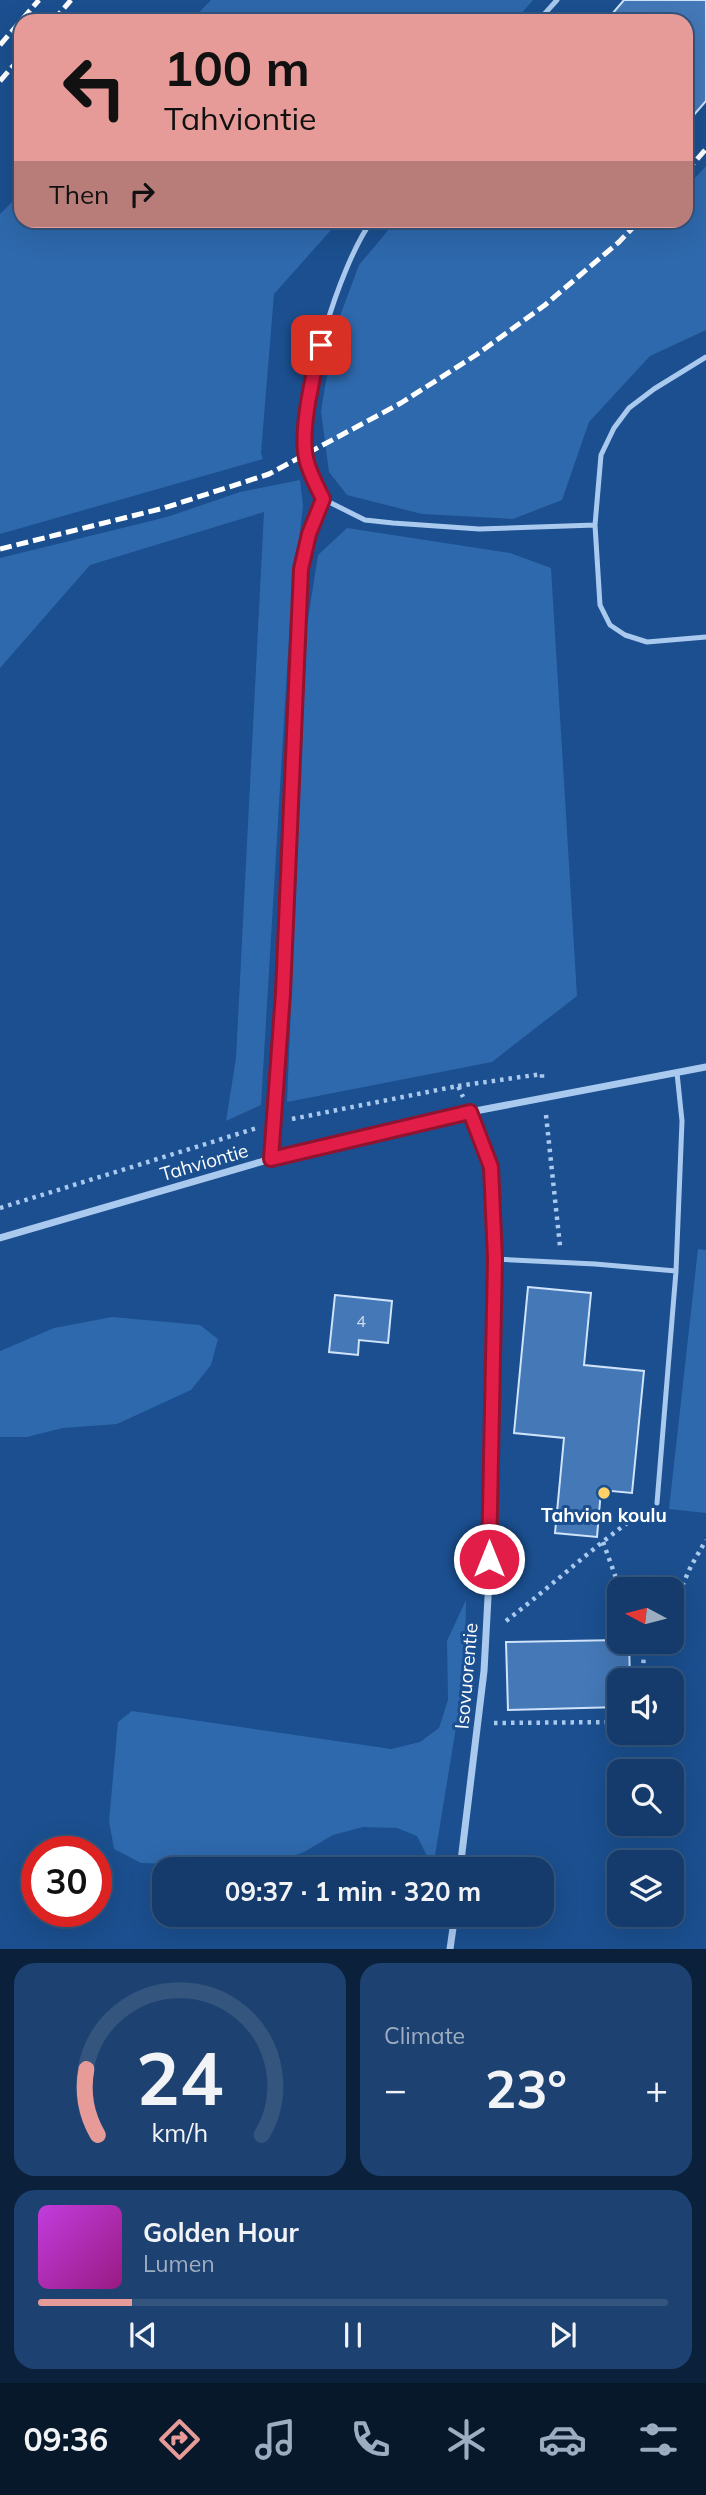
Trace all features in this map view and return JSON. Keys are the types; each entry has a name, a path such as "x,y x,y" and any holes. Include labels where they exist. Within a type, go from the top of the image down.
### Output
{"street":[{"name":"Tahviontie","path":"0,1238 271,1159 470,1112 706,1067"},
{"name":"Isovuorentie","path":"461,1857 486,1642 495,1259 491,1167 470,1112"},
{"path":"450,1949 453,1927"}],"lane":[{"path":"544,14 557,0"},
{"path":"368,228 348,268 313,371 305,455 323,499 365,520 393,523 479,529 595,525"},
{"path":"706,356 637,402 614,428 601,455 595,525 600,605 610,625 625,635 647,642 706,637"},
{"path":"271,1159 284,979 301,569 309,534 323,499"},
{"path":"657,1503 676,1271 682,1121 677,1073"},
{"path":"495,1259 676,1271"}],"path":[{"path":"0,1208 274,1123 458,1086 542,1073 561,1262"},
{"path":"458,1086 470,1112"},
{"path":"486,1642 503,1623 603,1542 657,1503"},
{"path":"684,1582 706,1540"},
{"path":"603,1542 616,1577"},
{"path":"478,1724 607,1722"}],"shaded area":[{"path":"211,0 533,0 521,14 198,14"},
{"path":"706,166 706,330 650,356 589,422 562,500 513,519 422,514 347,495 329,472 321,411 334,332 359,265 390,228 693,228 693,176 695,178"},
{"path":"14,200 14,228 333,228 274,294 261,453 263,459 0,534 0,214"},
{"path":"300,480 303,506 290,620 261,1105 226,1121 236,1058 264,512 90,565 0,668 0,558 167,517 240,492"},
{"path":"347,528 510,553 551,568 577,996 492,1062 287,1102 307,625 318,555"},
{"path":"698,1249 706,1250 706,1513 669,1509"},
{"path":"112,1317 200,1325 218,1339 211,1365 191,1390 117,1424 63,1428 27,1437 0,1437 0,1351 54,1328"},
{"path":"466,1600 465,1672 435,1857 428,1857 417,1836 397,1828 363,1827 333,1835 290,1857 152,1857 152,1863 141,1863 114,1849 109,1821 118,1722 132,1711 391,1749 420,1742 439,1728 448,1700 447,1641"}],"building":[{"path":"624,0 706,0 706,101 693,116 693,14 612,14"},
{"path":"528,1287 591,1293 584,1365 644,1371 632,1493 601,1490 597,1537 555,1533 564,1438 514,1433"},
{"path":"335,1295 392,1301 388,1343 359,1340 358,1355 329,1352"},
{"path":"607,1640 607,1654 629,1654 630,1668 607,1668 607,1707 508,1710 506,1642"}],"railway":[{"path":"27,14 39,0"},
{"path":"59,14 71,0"},
{"path":"0,45 14,29"},
{"path":"0,81 14,65"},
{"path":"693,164 706,149"},
{"path":"0,549 164,508 269,474 401,403 476,355 545,305 632,228"}],"place":[{"name":"Tahvion koulu","path":"604,1493"}],"route":[{"path":"321,345 313,371 305,455 323,499 309,534 301,569 283,993 271,1159 470,1112 491,1167 495,1259 489,1559"}]}
